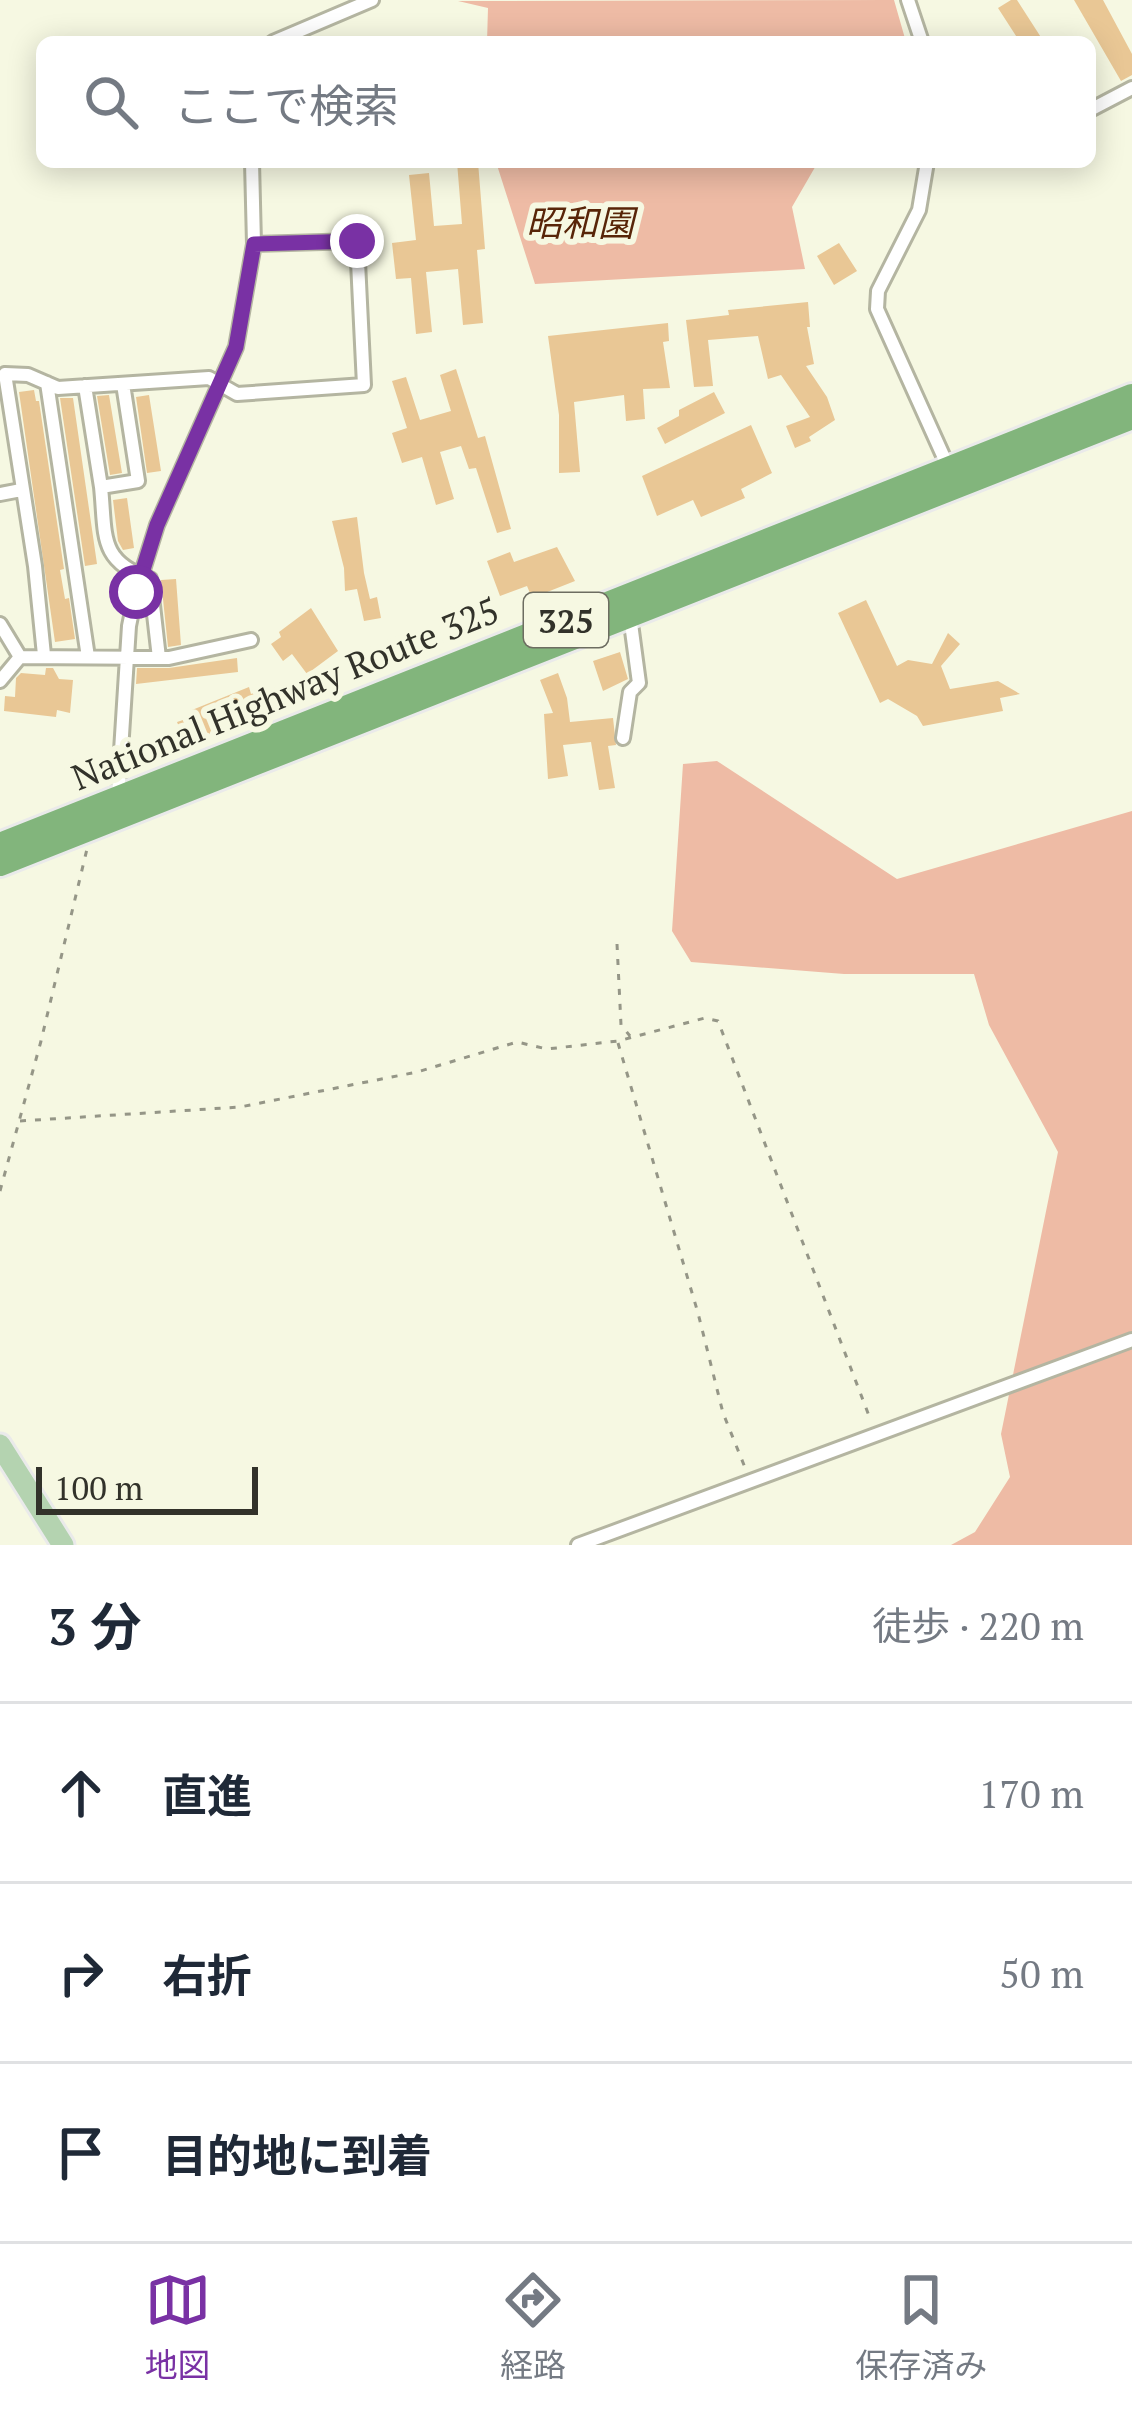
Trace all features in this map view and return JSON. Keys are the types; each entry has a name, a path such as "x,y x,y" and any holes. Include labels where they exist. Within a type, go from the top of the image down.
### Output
{"highway":[{"name":"National Highway Route 325","path":"0,845 121,808 630,614 952,479 1132,396"},
{"name":"National Highway Route 325","path":"0,864 121,808 952,479 1132,417"}],"main road":[{"path":"0,1445 63,1545"}],"street":[{"path":"287,36 372,0"},
{"path":"908,0 920,36"},
{"path":"1096,107 1132,88"},
{"path":"121,808 128,626 157,525 236,347 254,244 252,168"},
{"path":"926,168 919,210 878,291 877,309 952,479"},
{"path":"44,655 35,566 4,374 28,376 58,388 209,378 237,394 364,385 357,241 254,244"},
{"path":"46,383 88,657"},
{"path":"101,488 138,481 122,384"},
{"path":"85,386 108,551 116,564 150,579 159,658"},
{"path":"0,494 22,490"},
{"path":"623,737 630,692 638,683 630,614"},
{"path":"0,624 20,657"},
{"path":"0,681 20,657 159,658 250,640"},
{"path":"578,1545 1132,1340"}],"path":[{"path":"0,1191 86,853"},
{"path":"617,944 620,1024 631,1037"},
{"path":"20,1120 240,1107 417,1072 518,1042 547,1049 618,1041 705,1018 718,1021 876,1434"},
{"path":"618,1041 723,1413 751,1482"}],"green space":[{"path":"894,0 904,36 487,36 488,8 458,1"},
{"name":"昭和園","path":"498,168 815,168 792,207 805,269 535,284"},
{"path":"717,761 897,879 1132,811 1132,1545 951,1545 975,1532 1010,1477 1001,1434 1058,1152 989,1025 974,974 844,974 691,962 672,931 683,764"}],"building":[{"path":"1017,0 1040,36 1016,36 998,8"},
{"path":"1074,0 1103,0 1132,54 1132,75 1121,81"},
{"path":"457,168 478,168 485,249 477,250 483,323 463,325 458,269 426,272 432,332 416,334 411,278 396,279 392,243 416,240 409,175 429,173 434,226 462,224"},
{"path":"839,243 857,271 834,285 817,256"},
{"path":"808,302 814,364 806,366 827,397 835,420 795,448 786,426 810,417 781,375 768,379 758,336 708,340 713,386 694,387 686,320 729,315 728,310"},
{"path":"668,323 669,341 663,342 670,388 643,389 645,419 626,421 624,395 574,402 580,472 559,473 559,415 548,336"},
{"path":"456,369 478,438 485,436 511,529 497,533 476,468 469,469 461,446 440,452 454,499 436,505 422,457 402,463 392,433 407,428 392,381 406,377 420,420 451,411 440,375"},
{"path":"34,390 75,639 55,642 19,392"},
{"path":"714,392 725,413 665,444 657,428"},
{"path":"109,395 122,473 110,475 97,396"},
{"path":"149,395 161,471 147,473 136,397"},
{"path":"60,398 73,398 97,564 85,566"},
{"path":"751,425 772,473 741,489 745,498 701,517 693,500 657,516 642,476"},
{"path":"127,498 134,548 123,550 113,500"},
{"path":"357,517 370,599 377,597 381,618 364,621 357,589 345,591 332,521"},
{"path":"557,547 575,581 532,598 527,586 500,596 487,561 510,552 514,562"},
{"path":"176,579 181,645 168,647 161,580"},
{"path":"866,600 897,666 908,660 932,664 948,633 960,644 941,666 950,689 998,681 1020,694 1000,698 1003,711 923,726 917,716 888,699 880,703 838,613"},
{"path":"311,608 338,651 307,674 292,654 283,661 271,644"},
{"path":"620,652 628,679 603,691 593,661"},
{"path":"237,658 238,672 136,684 137,668"},
{"path":"46,668 53,668 59,679 73,680 70,713 57,710 56,717 4,711 5,696 15,697 16,678 21,673 45,675"},
{"path":"558,673 570,722 613,718 616,745 608,746 615,788 599,790 591,742 563,745 568,776 548,779 544,714 553,713 540,680"},
{"path":"249,687 251,694 261,690 270,712 187,746 177,722 195,716 192,710"}],"route":[{"path":"136,592 157,525 236,347 254,244 357,241"}]}
